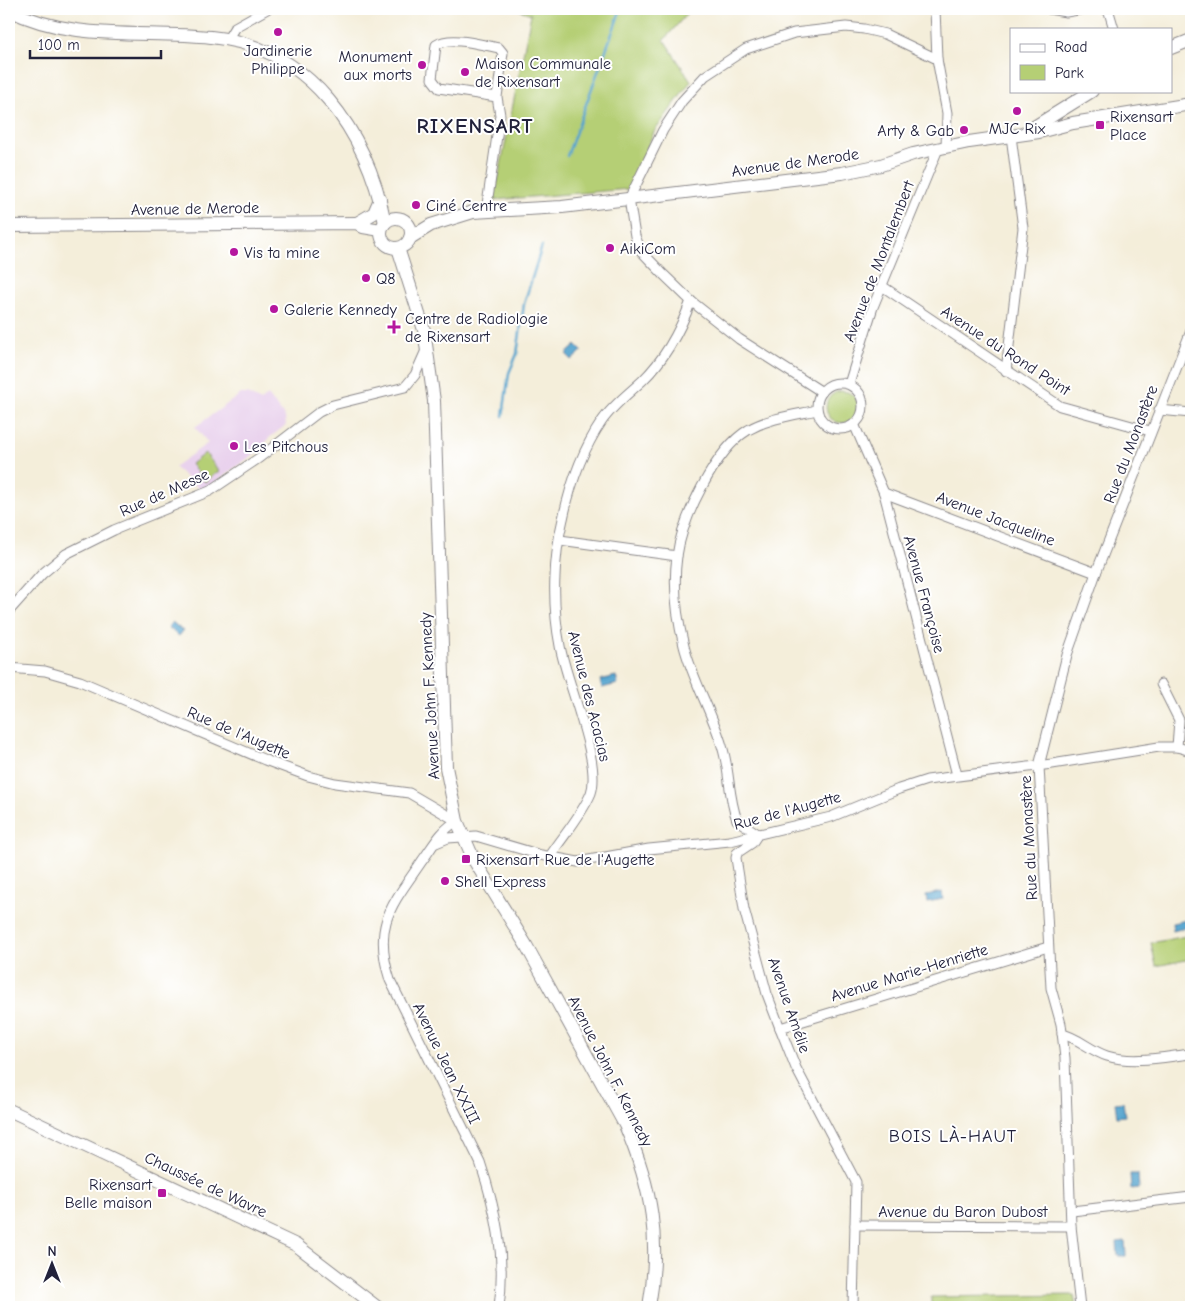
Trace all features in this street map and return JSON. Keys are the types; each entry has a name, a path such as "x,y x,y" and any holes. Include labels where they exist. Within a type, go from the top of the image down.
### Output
{"street":[{"path":"227,40 235,27 266,9"},
{"path":"936,9 938,59 947,113 942,148"},
{"path":"1049,9 1066,12 1084,9"},
{"path":"1105,9 1109,12 1114,28"},
{"path":"9,10 48,25 86,32 192,36 227,40 256,48 284,62 311,81 331,101 361,147 380,198 383,226 381,237 386,246 398,248 404,246 410,238 408,225 403,220 390,219 383,226"},
{"path":"822,392 738,339 691,301 641,251 635,236 629,199 663,130 682,101 705,76 746,49 794,33 846,27 864,28 885,34 938,59"},
{"path":"1172,48 1191,40"},
{"path":"486,211 500,115 498,97 503,52 499,48 451,41 442,41 436,45 432,79 439,88 498,97"},
{"path":"1006,371 1023,228 1017,135 1090,92"},
{"name":"Avenue de Merode","path":"410,238 454,216 486,211 562,208 842,173 942,148 1039,132 1073,123 1191,104"},
{"path":"1067,106 1067,116 1073,123"},
{"name":"Avenue de Montalembert","path":"849,384 873,307 942,148"},
{"path":"357,222 374,213 380,198"},
{"name":"Avenue de Merode","path":"9,226 357,222 363,227 383,226"},
{"name":"Avenue John F. Kennedy","path":"398,248 428,346 434,401 446,767 457,821 463,838 482,874 526,945 625,1125 638,1156 645,1178 655,1232 655,1264 649,1307"},
{"name":"Avenue du Rond Point","path":"882,286 1060,406 1150,431"},
{"name":"Avenue des Acacias","path":"550,856 591,792 593,776 590,756 559,644 555,573 562,519 587,447 611,410 643,380 670,348 691,301"},
{"name":"Rue du Monastère","path":"1080,1307 1071,1226 1072,1211 1062,1034 1051,988 1039,766 1068,655 1096,573 1150,431 1191,331"},
{"name":"Rue de Messe","path":"9,611 42,574 66,554 114,530 210,492 259,458 319,412 333,406 406,386 415,375 428,346"},
{"path":"849,384 855,387 862,398 861,415 849,427 832,427 819,416 817,410 822,392 833,385 849,384"},
{"path":"758,834 737,820 722,743 688,660 678,613 677,556 689,517 702,486 732,442 748,430 766,422 817,410"},
{"path":"1159,410 1191,413"},
{"name":"Avenue Françoise","path":"854,424 884,493 957,775"},
{"name":"Avenue Jacqueline","path":"884,493 1096,573"},
{"path":"560,540 677,556"},
{"name":"Rue de l'Augette","path":"9,668 38,670 80,681 278,766 308,776 334,783 409,793 420,797 457,821"},
{"path":"1161,684 1179,720 1177,747"},
{"name":"Rue de l'Augette","path":"463,838 476,836 578,862 649,849 730,841 831,817 899,789 927,780 1039,766 1153,747 1177,747 1191,751"},
{"name":"Avenue Jean XXIII","path":"457,821 442,833 387,916 382,942 383,959 390,980 476,1155 487,1184 495,1209 500,1241 502,1267 500,1307"},
{"name":"Avenue Amélie","path":"758,834 752,844 737,853 736,858 744,909 767,994 796,1068 856,1182 855,1225"},
{"path":"434,844 448,838 463,838"},
{"name":"Avenue Marie-Henriette","path":"780,1028 1048,947"},
{"path":"1062,1034 1088,1048 1116,1058 1138,1059 1191,1054"},
{"name":"Chaussée de Wavre","path":"9,1110 296,1245 377,1307"},
{"path":"1072,1211 1191,1197"},
{"path":"853,1307 855,1225"},
{"name":"Avenue du Baron Dubost","path":"855,1225 1071,1226"}],"shaded area":[{"name":"Les Pitchous","path":"241,394 247,394 261,401 268,395 285,417 286,425 269,438 261,449 202,491 174,467 208,443 195,427"}],"green space":[{"path":"517,9 691,9 664,40 691,81 654,132 629,189 494,200 531,14"},
{"path":"842,391 848,392 853,396 857,401 857,413 853,418 848,422 842,423 836,422 831,418 827,413 826,407 827,401 831,396 836,392"},
{"path":"205,453 219,471 205,482 191,464"},
{"path":"1191,935 1191,959 1156,966 1151,943"},
{"path":"1074,1295 1076,1307 931,1307 931,1297"}],"water":[{"path":"576,345 582,351 572,360 566,354"},
{"path":"172,622 183,631 179,636 168,627"},
{"path":"616,676 618,684 602,688 600,680"},
{"path":"942,892 943,899 927,902 926,895"},
{"path":"1187,920 1189,927 1173,931 1172,923"},
{"path":"1123,1102 1125,1116 1117,1117 1115,1103"},
{"path":"1130,1174 1138,1174 1139,1188 1131,1189"},
{"path":"1125,1241 1126,1256 1118,1256 1117,1242"}],"waterway":[{"path":"567,156 621,9"},
{"path":"503,416 509,373 517,354 524,304 542,246"}],"place":[{"name":"Jardinerie Philippe","path":"278,32"},
{"name":"Monument aux morts","path":"422,65"},
{"name":"Maison Communale de Rixensart","path":"465,72"},
{"name":"MJC Rix","path":"1017,111"},
{"name":"Rixensart Place","path":"1100,125"},
{"name":"Arty & Gab","path":"964,130"},
{"name":"Ciné Centre","path":"416,205"},
{"name":"AikiCom","path":"610,248"},
{"name":"Vis ta mine","path":"234,252"},
{"name":"Q8","path":"366,278"},
{"name":"Galerie Kennedy","path":"274,309"},
{"name":"Centre de Radiologie de Rixensart","path":"394,327"},
{"name":"Les Pitchous","path":"234,446"},
{"name":"Rixensart Rue de l'Augette","path":"466,859"},
{"name":"Shell Express","path":"445,881"},
{"name":"Rixensart Belle maison","path":"162,1193"}],"district":[{"name":"RIXENSART","path":"475,126"},
{"name":"BOIS LÀ-HAUT","path":"953,1136"}]}
